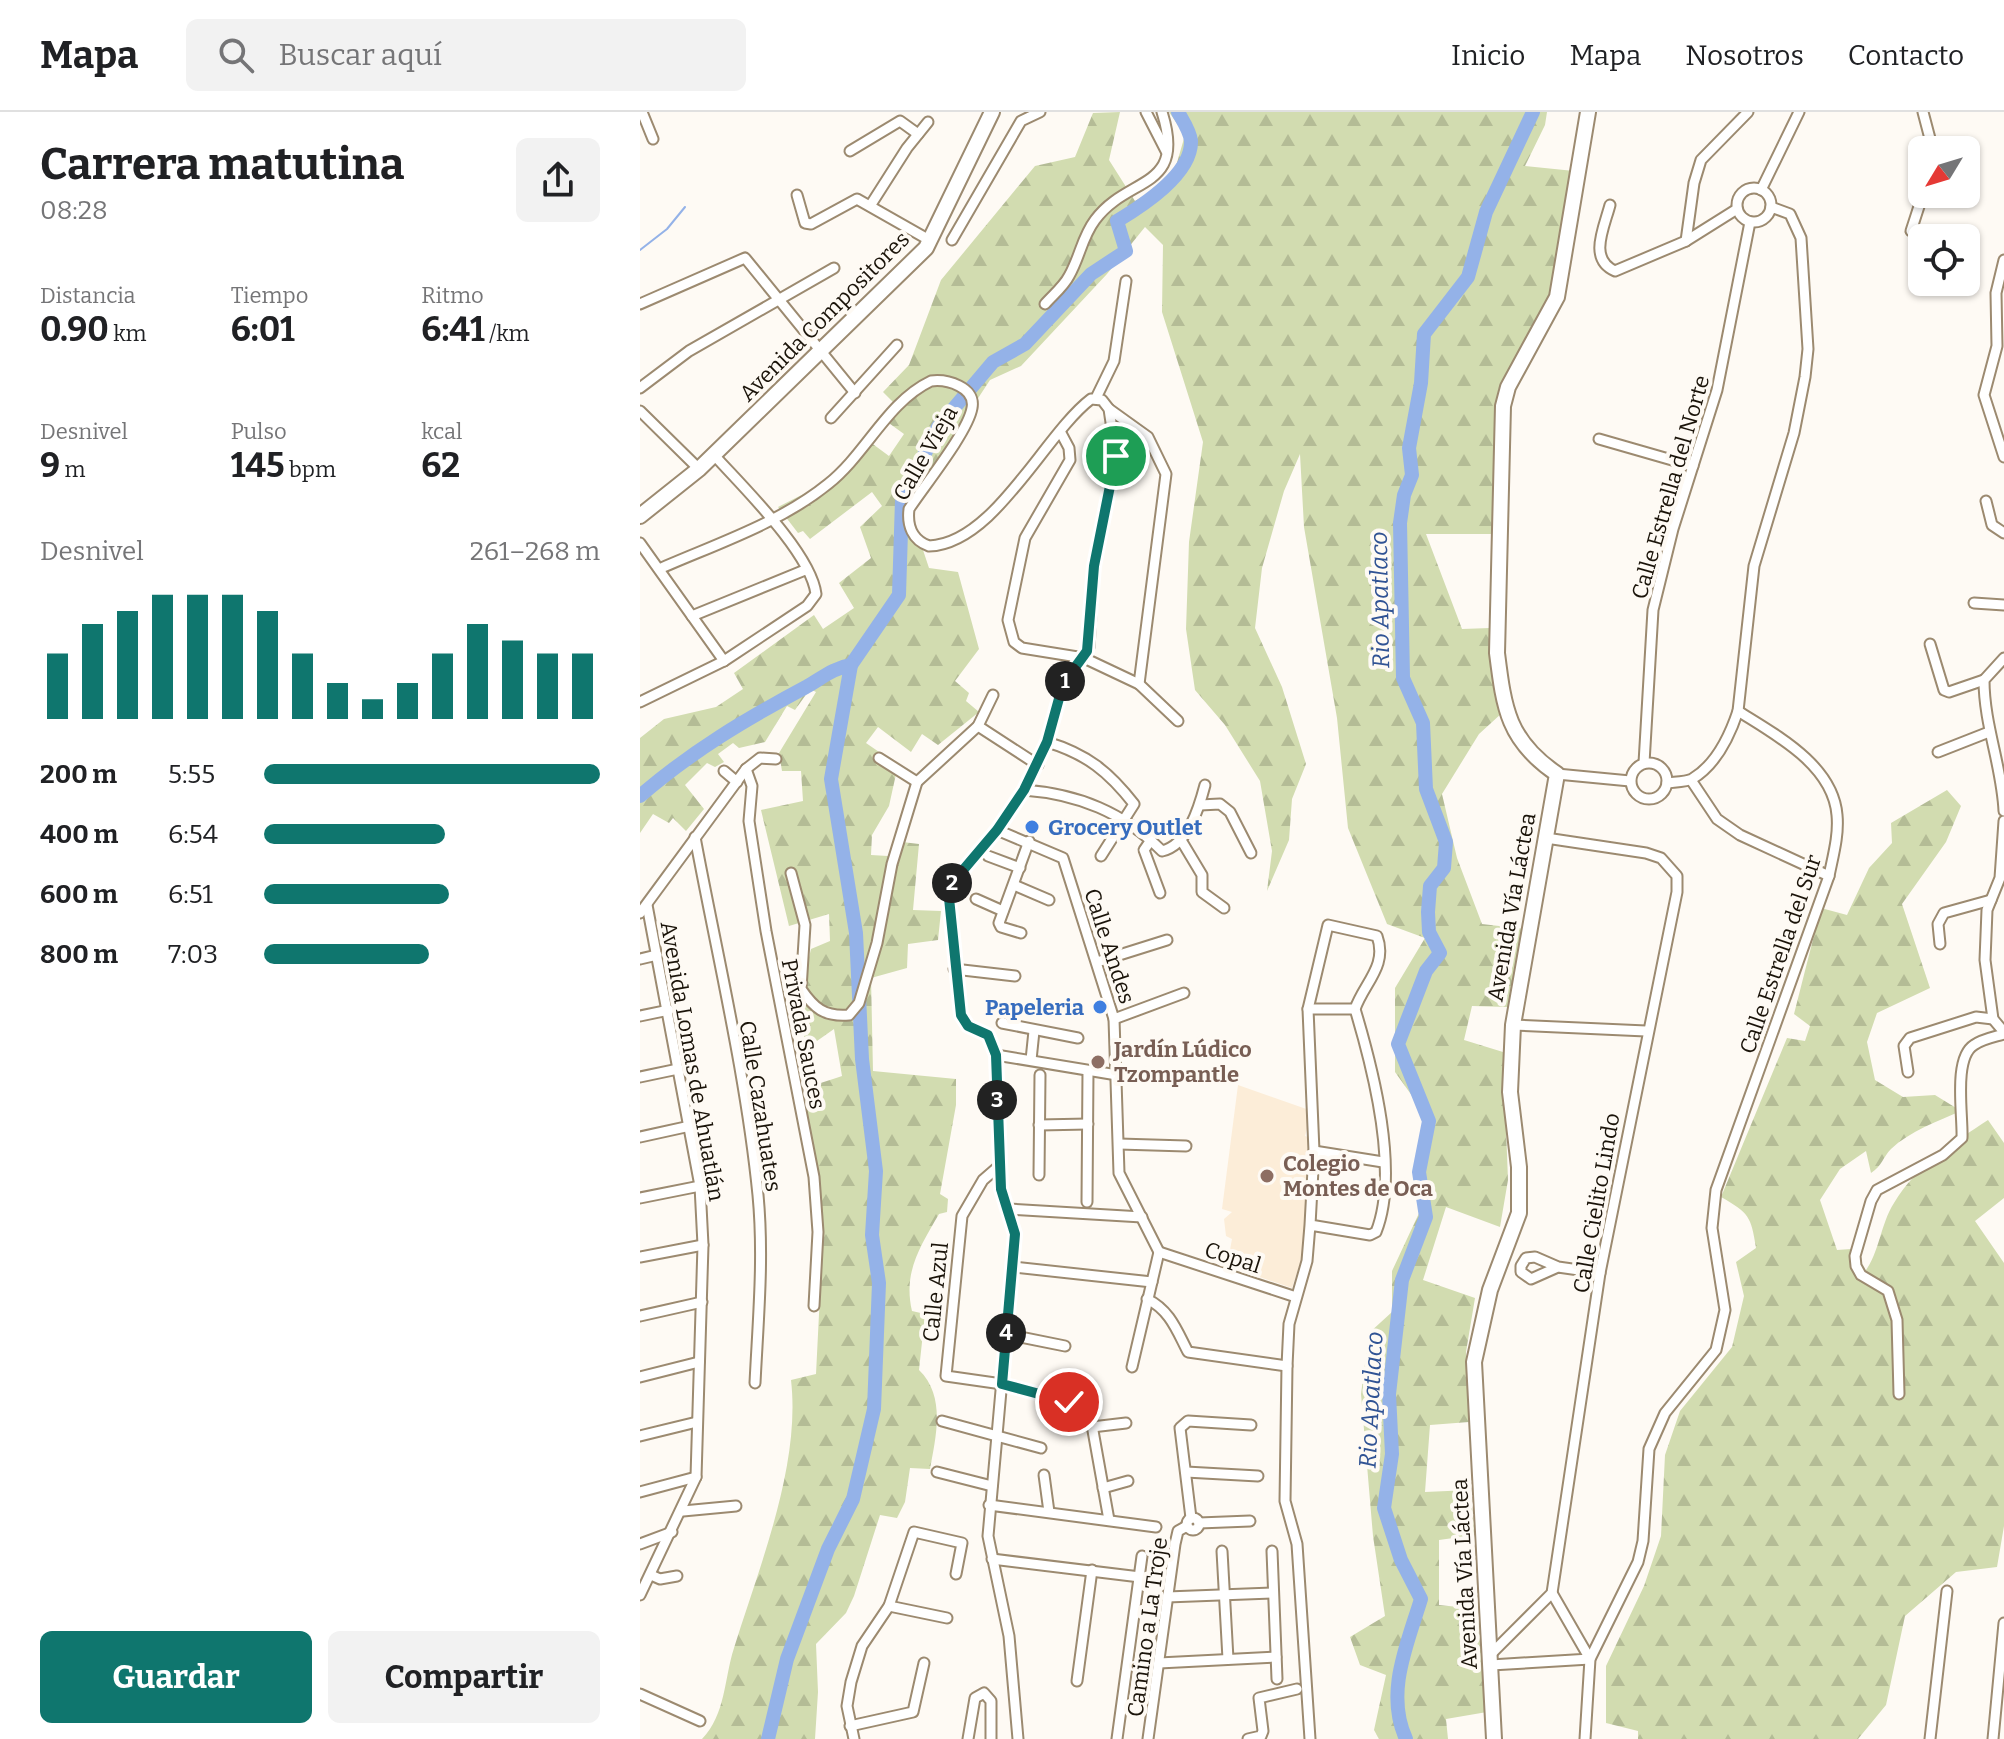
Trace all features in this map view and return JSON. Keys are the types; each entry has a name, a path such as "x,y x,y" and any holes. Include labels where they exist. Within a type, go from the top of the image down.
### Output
{"street":[{"path":"642,112 653,139"},
{"name":"Avenida Compositores","path":"640,516 714,455 928,244 992,112"},
{"path":"952,240 1021,121 1040,112"},
{"path":"1146,112 1168,154"},
{"path":"1045,304 1069,276 1084,236 1098,216 1155,176 1168,154 1168,132 1162,112"},
{"path":"1588,112 1557,297 1508,387 1503,406 1497,653 1508,719 1530,755 1557,774 1630,781"},
{"path":"1686,241 1694,183 1701,160 1748,112"},
{"path":"1761,190 1799,112"},
{"path":"1923,112 1929,136"},
{"path":"850,151 902,117 918,134"},
{"path":"870,206 928,122"},
{"path":"1610,205 1599,257 1604,266 1615,271 1626,269 1686,241 1737,209 1741,194 1751,188 1761,190 1769,197 1771,207 1761,221 1750,222 1737,209"},
{"path":"797,195 803,219 811,224 857,199 928,244"},
{"path":"1667,783 1691,780 1718,753 1731,733 1738,711 1754,566 1794,433 1808,349 1798,224 1790,214 1771,207"},
{"name":"Calle Estrella del Norte","path":"1644,763 1653,610 1717,390 1750,222"},
{"path":"640,304 745,258 777,302 855,393"},
{"path":"2004,260 1996,293 1997,346 1984,395 2004,457"},
{"path":"640,388 689,351 834,268"},
{"path":"1126,281 1114,361 1096,398 1148,437 1166,474 1139,684"},
{"path":"831,418 897,345"},
{"name":"Calle Vieja","path":"659,569 772,519 840,474 919,387 937,380 960,387 971,396 972,409 909,509 911,530 924,544 941,544 990,514 1081,407 1096,398"},
{"path":"1018,1739 1009,1636 992,1559 989,1505 1000,1435 1015,1234 1001,1189 998,1167 996,1055 988,1035 962,1019 954,969 949,898 953,882 997,830 1038,765 1063,684 1084,658 1089,643 1094,566 1116,456 1109,409"},
{"path":"640,411 699,469"},
{"path":"1061,433 1069,448 1070,460 1025,538 1008,620 1014,642 1022,648 1084,658 1139,684 1178,721"},
{"path":"1599,439 1693,466"},
{"path":"640,702 724,661 812,601 815,589 772,519 714,455"},
{"path":"1986,501 1992,525 2004,533"},
{"path":"640,543 724,661"},
{"path":"692,616 805,570"},
{"path":"1974,603 2004,605"},
{"path":"1930,644 1944,690 1949,692 1984,680 2004,658"},
{"path":"1984,680 1989,732 2000,774 2004,811"},
{"path":"791,873 805,925 801,989 821,1012 834,1016 857,1007 880,929 892,864 917,782 978,726 993,695"},
{"name":"Calle Estrella del Sur","path":"1585,1739 1590,1659 1638,1562 1643,1541 1649,1449 1665,1413 1716,1350 1725,1310 1712,1228 1716,1190 1829,876 1837,813 1828,789 1815,767 1738,711"},
{"path":"978,726 1038,765"},
{"path":"1938,752 1989,732"},
{"path":"1047,742 1090,758 1116,781 1135,806 1101,856"},
{"path":"643,909 746,769 760,758 776,759"},
{"path":"879,758 917,782"},
{"path":"1644,763 1660,767 1667,783 1662,794 1651,799 1639,796 1630,781 1634,770 1644,763"},
{"name":"Privada Sauces","path":"746,769 752,786 749,821 766,931 814,1177 818,1232 814,1306"},
{"path":"724,771 737,782"},
{"name":"Avenida Vía Láctea","path":"1494,1739 1474,1362 1490,1290 1519,1213 1519,1167 1510,1092 1513,1025 1557,774"},
{"path":"1691,780 1717,819 1740,835 1829,876"},
{"path":"1024,790 1056,792 1100,806 1125,821 1162,851 1181,840 1200,805 1205,785"},
{"path":"1200,805 1220,804 1230,812 1251,853"},
{"path":"1899,1394 1897,1320 1888,1291 1861,1275 1855,1256 1877,1190 1943,1155 1962,1138 1960,1076 1967,1051 1975,1044 2004,1033 1993,1019 1985,960 1991,900 2000,878 2004,821"},
{"name":"Calle Andes","path":"997,830 1063,858 1114,1019 1120,1177 1159,1252"},
{"name":"Calle Cazahuates","path":"695,837 743,1092 758,1197 760,1290 755,1383"},
{"name":"Calle Cielito Lindo","path":"1546,838 1646,853 1661,858 1677,876 1677,892 1646,1031 1600,1273 1552,1593"},
{"path":"1151,840 1144,850 1160,893"},
{"path":"1181,840 1202,875 1202,892 1224,908"},
{"path":"1021,933 1000,925 1029,841"},
{"path":"988,856 1020,868"},
{"path":"1014,885 1049,900"},
{"path":"976,899 1003,911"},
{"path":"1940,944 1938,924 1944,913 1991,900"},
{"name":"Avenida Lomas de Ahuatlán","path":"640,1595 683,1511 696,1477 703,1245 700,1186 690,1126 669,1010 643,909"},
{"path":"1310,1225 1370,1235 1376,1232 1380,1222 1383,1162 1376,1085 1355,1009 1379,967 1381,947 1377,936 1328,925 1308,1009 1314,1151 1310,1225 1307,1261 1289,1324 1287,1366 1285,1501 1297,1544 1310,1739"},
{"path":"1097,962 1167,940"},
{"path":"640,959 657,955"},
{"path":"954,969 1015,976"},
{"path":"1114,1019 1184,993"},
{"path":"1308,1009 1355,1009"},
{"path":"640,1016 669,1010"},
{"path":"1908,1072 1904,1046 1910,1038 1976,1017 1993,1019"},
{"path":"1002,1023 1078,1038"},
{"path":"1513,1025 1646,1031"},
{"path":"1031,1060 1034,1031"},
{"path":"996,1055 1117,1075"},
{"path":"640,1077 678,1069"},
{"path":"1087,1202 1088,1071"},
{"path":"1039,1175 1040,1075"},
{"path":"1039,1125 1088,1124"},
{"path":"640,1137 690,1126"},
{"path":"1119,1144 1186,1146"},
{"path":"1314,1151 1383,1162"},
{"name":"Calle Azul","path":"998,1167 983,1180 962,1216 946,1376 1002,1384 1069,1402"},
{"path":"640,1198 700,1186"},
{"path":"1008,1209 1142,1217"},
{"path":"640,1257 703,1245"},
{"path":"1132,1367 1159,1252"},
{"name":"Copal","path":"1159,1252 1296,1297"},
{"path":"1013,1267 1152,1282"},
{"path":"1558,1267 1600,1273"},
{"path":"1147,1299 1158,1304 1179,1329 1188,1352 1287,1366"},
{"path":"640,1316 702,1302"},
{"path":"1006,1334 1065,1346"},
{"path":"640,1377 699,1362"},
{"path":"1090,1414 1109,1520"},
{"path":"942,1421 1041,1448"},
{"path":"640,1436 697,1422"},
{"path":"1092,1427 1126,1423"},
{"path":"1193,1522 1178,1434 1183,1423 1251,1425"},
{"path":"937,1472 992,1486"},
{"path":"1186,1472 1258,1476"},
{"path":"1044,1475 1049,1512"},
{"path":"640,1492 696,1477"},
{"path":"1103,1488 1128,1481"},
{"path":"989,1505 1156,1527"},
{"path":"683,1511 736,1506"},
{"name":"Camino a La Troje","path":"1148,1739 1178,1531 1193,1522 1250,1521"},
{"path":"640,1544 672,1532"},
{"path":"854,1739 848,1694 854,1670 862,1646 889,1606 914,1532 962,1543 956,1574"},
{"path":"1222,1551 1228,1659"},
{"path":"1272,1551 1277,1679"},
{"path":"1117,1739 1142,1556"},
{"path":"992,1559 1140,1577"},
{"path":"1077,1681 1092,1570"},
{"path":"651,1575 660,1579 677,1576"},
{"path":"1930,1739 1947,1591"},
{"path":"1167,1597 1273,1593"},
{"path":"1552,1593 1590,1659 1491,1660 1552,1593"},
{"path":"889,1606 947,1618"},
{"path":"1993,1739 2004,1623"},
{"path":"1159,1663 1276,1657"},
{"path":"850,1726 913,1712 924,1663"},
{"path":"1248,1739 1261,1736 1263,1731 1259,1698 1297,1689"},
{"path":"968,1739 975,1698 984,1693 991,1701 991,1739"},
{"path":"640,1694 700,1721"}],"shaded area":[{"name":"Colegio Montes de Oca","path":"1238,1085 1312,1111 1305,1136 1310,1138 1310,1162 1303,1190 1308,1204 1304,1251 1292,1288 1227,1266 1232,1239 1226,1236 1224,1219 1232,1212 1222,1209"}],"green space":[{"path":"1120,112 1109,160 1135,201 1172,180 1185,135 1169,112 1547,112 1545,125 1525,166 1574,171 1551,296 1498,390 1495,534 1426,534 1462,629 1490,628 1502,713 1479,734 1442,794 1457,858 1482,924 1525,929 1508,1007 1472,1006 1464,1040 1503,1052 1508,1180 1500,1227 1446,1207 1423,1280 1475,1298 1466,1352 1469,1422 1430,1425 1425,1492 1470,1490 1475,1535 1439,1540 1439,1605 1477,1609 1487,1712 1446,1719 1448,1739 1379,1739 1374,1730 1386,1675 1360,1665 1350,1637 1385,1616 1373,1536 1361,1394 1369,1333 1392,1312 1392,1271 1420,1211 1415,1161 1425,1114 1395,1072 1395,988 1425,938 1387,924 1348,828 1337,718 1304,527 1300,454 1284,491 1262,568 1255,628 1282,687 1306,764 1292,799 1289,840 1267,891 1272,851 1260,781 1225,725 1195,690 1186,629 1189,542 1203,442 1162,312 1163,245 1145,227 1107,274 1021,366 990,380 908,505 929,568 958,572 979,649 955,681 969,693 966,701 979,712 938,745 922,734 911,752 878,727 866,743 898,765 889,806 872,835 871,855 888,856 894,841 919,844 913,910 941,911 938,940 908,944 907,968 871,978 873,1071 956,1079 956,1105 940,1194 948,1199 947,1212 939,1214 926,1238 915,1260 910,1284 912,1311 925,1314 919,1370 933,1392 936,1404 935,1443 930,1469 910,1468 905,1502 897,1518 880,1515 846,1613 816,1644 818,1692 815,1739 702,1739 720,1707 734,1648 776,1516 790,1447 791,1380 816,1374 821,1274 817,1212 801,1100 812,1087 842,1076 834,1029 807,1048 792,990 803,983 811,949 830,941 829,914 789,926 761,810 803,801 801,771 782,771 779,753 816,692 810,689 795,710 787,706 765,742 739,748 733,743 718,754 724,762 715,767 707,763 685,785 704,809 686,831 673,818 669,823 653,814 640,833 640,738 664,719 716,707 743,689 734,673 814,615 823,629 854,608 839,583 871,558 860,527 882,506 872,492 810,539 803,531 798,533 778,507 829,481 866,439 889,456 904,434 886,421 898,407 883,392 909,365 941,280 1035,166 1075,157 1093,113"},
{"path":"1947,790 1961,806 1946,842 1902,904 1930,988 1877,1013 1867,1042 1875,1080 1903,1097 1935,1095 1961,1111 1907,1137 1891,1149 1871,1173 1866,1151 1840,1169 1820,1200 1837,1250 1851,1249 1864,1273 1894,1203 1924,1167 1988,1120 2004,1143 2004,1198 1975,1221 2004,1263 2004,1526 1997,1567 1956,1572 1905,1616 1886,1705 1858,1739 1638,1739 1638,1731 1606,1723 1606,1666 1644,1586 1661,1536 1665,1455 1680,1411 1732,1347 1744,1296 1736,1262 1756,1248 1747,1216 1721,1197 1787,1038 1805,1041 1810,1026 1794,1014 1821,908 1847,915 1869,868 1892,843 1891,823"}],"waterway":[{"path":"851,665 899,595 902,500 938,427 993,362 1025,344 1091,274 1126,251 1117,221 1164,188 1175,177 1189,153 1190,137 1178,112"},
{"name":"Rio Apatlaco","path":"1406,1739 1400,1722 1398,1687 1400,1669 1421,1599 1401,1560 1384,1508 1392,1454 1389,1394 1402,1280 1426,1217 1419,1172 1429,1121 1398,1044 1426,971 1440,953 1429,932 1428,912 1430,886 1444,868 1446,842 1426,789 1423,723 1403,678 1400,523 1404,495 1412,475 1409,448 1421,383 1424,334 1468,277 1486,212 1533,112"},
{"path":"640,250 667,229 685,207"},
{"path":"640,796 679,764 741,724 833,671 851,665 831,779 856,933 862,1059 876,1171 872,1235 879,1283 874,1409 853,1499 828,1549 787,1659 768,1739"}],"place":[{"name":"Grocery Outlet","path":"1032,827"},
{"name":"Papeleria","path":"1100,1007"},
{"name":"Jardín Lúdico Tzompantle","path":"1098,1062"},
{"name":"Colegio Montes de Oca","path":"1267,1176"}],"route":[{"path":"1069,1402 1002,1384 1015,1234 1001,1189 998,1167 996,1055 991,1038 968,1026 962,1019 954,969 949,898 955,876 997,830 1038,765 1056,717 1063,684 1087,651 1094,566 1116,456"}]}
